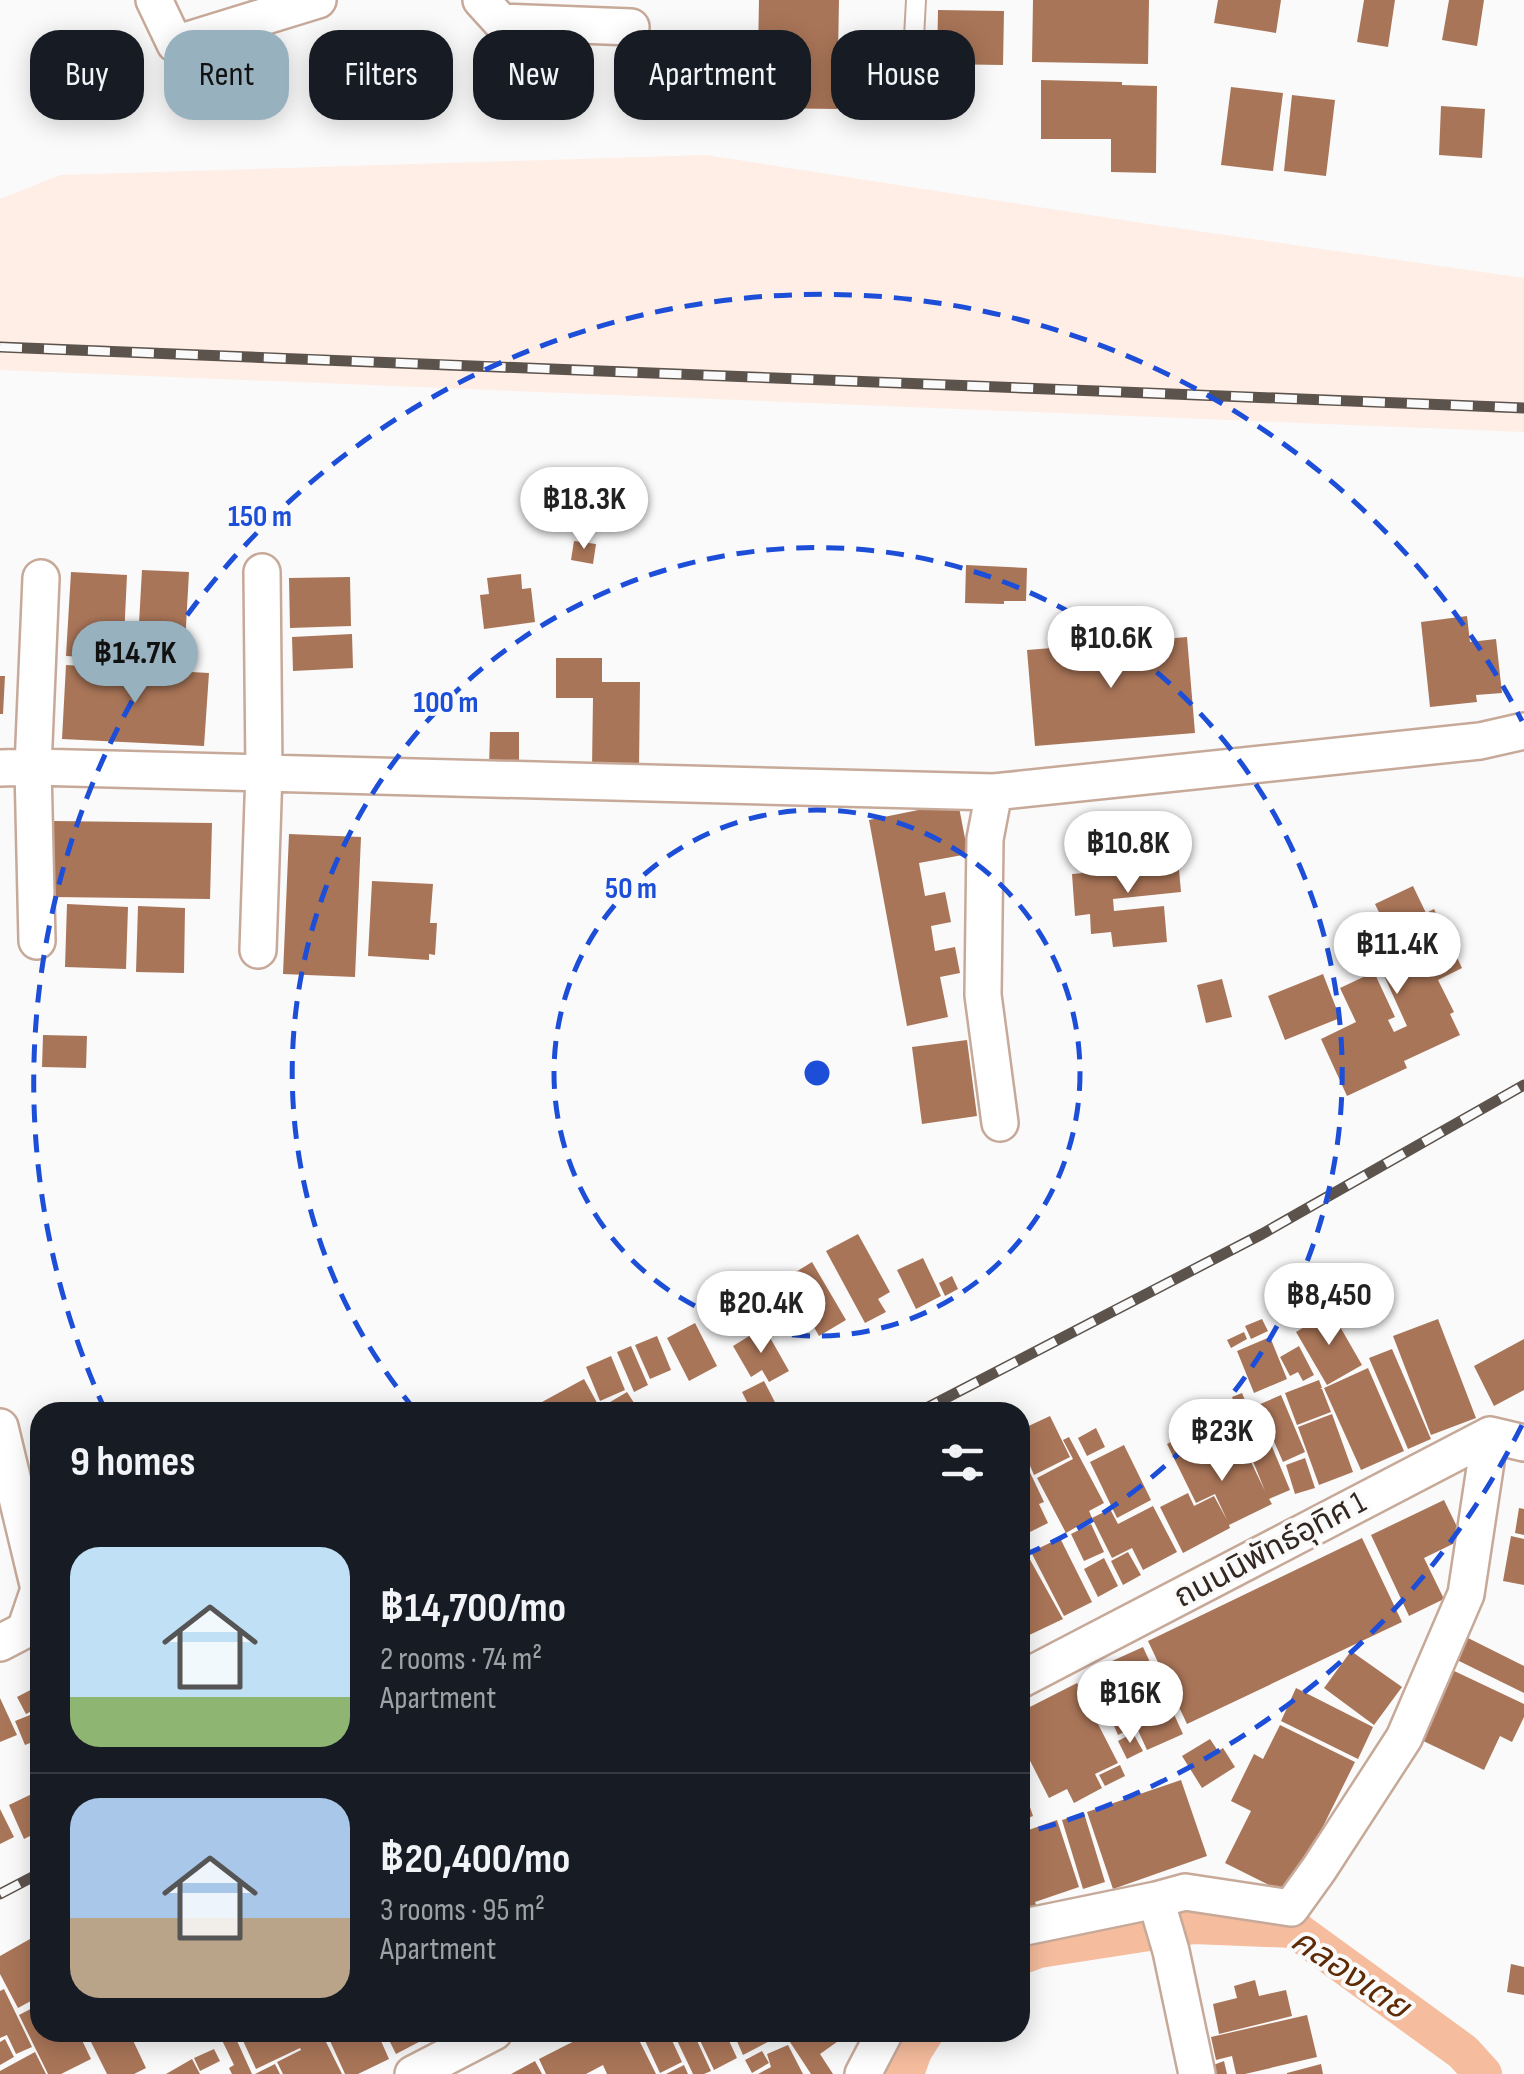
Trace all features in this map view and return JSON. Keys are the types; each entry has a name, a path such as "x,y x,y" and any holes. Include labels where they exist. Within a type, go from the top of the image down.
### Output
{"street":[{"path":"154,0 175,44 318,0"},
{"path":"480,0 502,22 631,27"},
{"path":"258,950 264,771 262,572"},
{"path":"37,940 16,767 40,578"},
{"path":"16,767 994,792 1480,741 1524,732"},
{"path":"994,792 986,839 983,995 1000,1123"},
{"path":"0,1427 30,1552"},
{"path":"1030,1926 1185,1892 1291,1908 1404,1738 1466,1594 1507,1439"},
{"name":"ถนนนิพัทธ์อุทิศ 1","path":"1030,1675 1507,1439"},
{"path":"0,1643 25,1630 30,1615"},
{"path":"1156,1900 1198,2074"},
{"path":"412,2074 474,2042"},
{"path":"863,2074 880,2042"}],"lane":[{"path":"914,30 916,0"}],"shaded area":[{"path":"706,155 1524,278 1524,432 0,370 0,199 60,175"}],"building":[{"path":"759,0 839,0 838,30 831,30 831,109 811,109 811,30 758,30"},
{"path":"1033,0 1149,0 1148,64 1032,62"},
{"path":"1218,0 1281,0 1276,33 1214,23"},
{"path":"1364,0 1395,0 1388,47 1357,42"},
{"path":"1449,0 1484,0 1477,46 1442,40"},
{"path":"938,10 1004,11 1003,65 975,65 975,30 938,30"},
{"path":"1041,80 1157,86 1156,173 1111,172 1111,139 1041,139"},
{"path":"1231,87 1283,93 1273,171 1221,165"},
{"path":"1292,95 1335,100 1326,176 1284,171"},
{"path":"1441,106 1485,109 1482,158 1439,155"},
{"path":"574,541 596,544 593,564 571,560"},
{"path":"966,565 1027,568 1026,601 965,603"},
{"path":"142,570 189,572 184,662 137,659"},
{"path":"71,572 127,575 123,659 66,656"},
{"path":"521,574 522,589 531,588 535,622 484,629 480,595 489,594 487,578"},
{"path":"350,577 351,626 290,628 289,578"},
{"path":"1467,616 1470,642 1496,639 1502,693 1476,695 1477,702 1430,707 1421,622"},
{"path":"352,634 353,668 293,671 292,637"},
{"path":"1187,637 1195,733 1035,746 1027,650"},
{"path":"556,658 602,658 602,682 640,682 639,769 592,769 593,698 556,698"},
{"path":"66,665 209,673 204,746 62,739"},
{"path":"0,676 5,676 3,714 0,714"},
{"path":"490,732 519,732 519,767 489,767"},
{"path":"958,802 968,854 919,863 925,896 945,892 951,922 931,926 935,951 955,947 960,973 940,977 948,1017 907,1026 869,820"},
{"path":"54,821 212,823 210,899 53,897"},
{"path":"289,834 361,837 355,977 283,974"},
{"path":"1177,848 1181,892 1113,899 1114,911 1164,906 1167,942 1113,947 1111,932 1091,934 1090,914 1075,916 1072,874 1108,871 1107,855"},
{"path":"372,881 433,884 430,923 437,923 435,955 429,954 429,960 368,956"},
{"path":"1413,886 1426,913 1434,909 1462,968 1438,980 1460,1035 1404,1061 1407,1068 1347,1096 1321,1039 1356,1022 1340,988 1374,972 1395,1017 1388,1020 1394,1032 1407,1026 1370,945 1390,935 1375,904"},
{"path":"67,904 128,907 126,969 65,967"},
{"path":"138,906 185,908 184,973 136,972"},
{"path":"1323,974 1340,1018 1285,1040 1268,996"},
{"path":"1222,979 1232,1017 1206,1023 1197,985"},
{"path":"43,1035 87,1036 86,1068 42,1067"},
{"path":"967,1040 977,1116 922,1124 912,1047"},
{"path":"858,1234 890,1292 878,1299 886,1312 865,1323 826,1251"},
{"path":"923,1258 941,1296 916,1309 897,1270"},
{"path":"812,1262 846,1320 819,1336 786,1278"},
{"path":"952,1276 958,1289 945,1296 939,1283"},
{"path":"751,1283 766,1311 741,1325 725,1298"},
{"path":"1331,1311 1362,1365 1327,1385 1296,1332"},
{"path":"1262,1319 1268,1331 1251,1339 1245,1326"},
{"path":"1438,1319 1476,1418 1431,1435 1393,1336"},
{"path":"695,1323 717,1366 689,1381 667,1338"},
{"path":"764,1327 789,1371 769,1382 762,1370 751,1377 733,1346"},
{"path":"1244,1332 1247,1339 1231,1348 1227,1340"},
{"path":"657,1336 671,1370 650,1379 635,1345"},
{"path":"1270,1337 1287,1379 1254,1393 1237,1351"},
{"path":"1524,1339 1524,1390 1494,1406 1474,1366"},
{"path":"631,1346 648,1385 634,1392 617,1352"},
{"path":"1299,1346 1314,1375 1303,1381 1298,1372 1290,1376 1280,1357"},
{"path":"1392,1349 1431,1439 1408,1449 1369,1358"},
{"path":"611,1356 625,1390 600,1401 586,1367"},
{"path":"1368,1368 1404,1451 1361,1470 1324,1388"},
{"path":"584,1379 597,1402 542,1402"},
{"path":"1319,1380 1331,1412 1297,1425 1285,1393"},
{"path":"764,1381 775,1402 747,1402 742,1392"},
{"path":"627,1392 634,1402 610,1402"},
{"path":"1242,1393 1253,1420 1243,1424 1232,1397"},
{"path":"1281,1395 1305,1452 1283,1462 1258,1405"},
{"path":"1203,1399 1210,1413 1203,1416 1209,1426 1194,1434 1182,1411"},
{"path":"1233,1405 1240,1421 1226,1427 1219,1411"},
{"path":"1215,1412 1222,1425 1212,1430 1206,1417"},
{"path":"1332,1414 1353,1472 1319,1485 1298,1427"},
{"path":"1050,1416 1070,1457 1034,1475 1030,1466 1030,1425"},
{"path":"1263,1425 1290,1490 1183,1553 1160,1507 1188,1493 1194,1506 1214,1496 1227,1520 1215,1494 1196,1503 1167,1444 1188,1433 1193,1441 1211,1432 1216,1443 1237,1433 1265,1491 1242,1434"},
{"path":"1096,1428 1105,1447 1087,1456 1078,1438"},
{"path":"1069,1437 1104,1503 1089,1511 1092,1518 1066,1533 1037,1478 1073,1459 1063,1440"},
{"path":"1124,1445 1151,1500 1117,1518 1090,1462"},
{"path":"1305,1458 1315,1488 1295,1494 1286,1465"},
{"path":"1030,1472 1044,1502 1039,1504 1048,1523 1030,1532"},
{"path":"1444,1500 1463,1539 1424,1558 1444,1599 1409,1616 1371,1535"},
{"path":"1153,1506 1177,1552 1143,1570 1132,1548 1112,1558 1092,1518 1110,1509 1118,1524"},
{"path":"1519,1508 1524,1509 1524,1535 1515,1533"},
{"path":"1091,1524 1104,1552 1084,1561 1071,1534"},
{"path":"1511,1536 1524,1539 1524,1585 1503,1581"},
{"path":"1060,1538 1092,1602 1064,1616 1031,1552"},
{"path":"1362,1538 1402,1622 1187,1724 1148,1641"},
{"path":"1128,1552 1141,1575 1123,1585 1111,1561"},
{"path":"1104,1558 1118,1586 1098,1597 1084,1569"},
{"path":"1030,1560 1063,1619 1030,1635"},
{"path":"1466,1637 1524,1666 1524,1693 1455,1659"},
{"path":"1143,1647 1183,1734 1147,1750 1136,1726 1118,1735 1090,1671"},
{"path":"1351,1651 1402,1687 1374,1725 1324,1688"},
{"path":"1450,1669 1524,1704 1524,1717 1512,1742 1500,1736 1484,1770 1417,1738"},
{"path":"1077,1683 1118,1763 1095,1774 1102,1788 1074,1803 1067,1789 1049,1798 1030,1761 1030,1707"},
{"path":"1296,1688 1373,1727 1358,1759 1281,1721"},
{"path":"30,1690 30,1712 26,1714 17,1697"},
{"path":"0,1698 17,1735 0,1742"},
{"path":"30,1715 30,1743 25,1745 15,1721"},
{"path":"1280,1725 1355,1762 1289,1895 1225,1863 1251,1811 1231,1801 1254,1754 1263,1759"},
{"path":"1133,1733 1143,1751 1127,1759 1118,1741"},
{"path":"1210,1739 1218,1751 1223,1748 1235,1767 1202,1788 1182,1756"},
{"path":"1120,1765 1125,1776 1105,1786 1099,1775"},
{"path":"1181,1780 1207,1856 1113,1889 1087,1812"},
{"path":"30,1795 30,1836 24,1839 9,1805"},
{"path":"0,1809 14,1837 0,1844"},
{"path":"1084,1813 1105,1882 1083,1889 1062,1820"},
{"path":"1057,1820 1079,1887 1035,1902 1040,1916 1030,1920 1030,1829"},
{"path":"30,1939 30,2001 18,2008 0,1974 0,1956"},
{"path":"1511,1964 1524,1967 1524,1995 1507,1992"},
{"path":"1255,1980 1259,1996 1286,1990 1292,2016 1219,2034 1213,2004 1237,1998 1234,1986"},
{"path":"4,1989 32,2047 16,2054 7,2035 0,2038 0,1991"},
{"path":"30,2009 30,2037 19,2015"},
{"path":"1307,2015 1317,2057 1245,2074 1236,2074 1232,2056 1216,2060 1211,2037"},
{"path":"5,2039 14,2057 0,2065 0,2042"},
{"path":"32,2042 83,2042 91,2059 61,2074 48,2074"},
{"path":"91,2042 134,2042 146,2068 134,2074 107,2074"},
{"path":"223,2042 238,2042 252,2074 232,2074 229,2068 234,2065"},
{"path":"244,2042 326,2042 342,2074 283,2074 277,2062 300,2048 256,2069"},
{"path":"331,2042 381,2042 389,2059 358,2074 345,2074"},
{"path":"390,2042 419,2042 396,2054"},
{"path":"572,2042 640,2042 656,2074 607,2074 603,2065 586,2074 546,2074 539,2059"},
{"path":"646,2042 673,2042 682,2062 660,2073"},
{"path":"678,2042 698,2042 711,2071 693,2074"},
{"path":"701,2042 730,2042 737,2058 714,2070"},
{"path":"737,2042 768,2042 743,2055"},
{"path":"790,2042 837,2042 820,2054 833,2074 811,2074"},
{"path":"788,2045 803,2074 758,2074 771,2067 767,2054"},
{"path":"214,2049 220,2061 200,2071 194,2058"},
{"path":"762,2051 769,2063 752,2073 745,2060"},
{"path":"35,2052 46,2074 0,2074 0,2071"},
{"path":"192,2059 200,2074 166,2074"},
{"path":"535,2061 542,2074 511,2074"},
{"path":"1224,2061 1227,2074 1210,2074 1208,2067"},
{"path":"275,2064 280,2074 255,2074"},
{"path":"1321,2064 1323,2074 1287,2074 1287,2073"},
{"path":"684,2065 688,2074 666,2074"}],"waterway":[{"name":"คลองเตย","path":"1030,1952 1194,1925 1294,1929 1463,2052 1483,2074"},
{"name":"คลองเตย","path":"905,2074 919,2042"}],"railway":[{"path":"0,347 1524,408"},
{"path":"938,1402 1262,1234 1524,1085"},
{"path":"0,1894 30,1878"}]}
